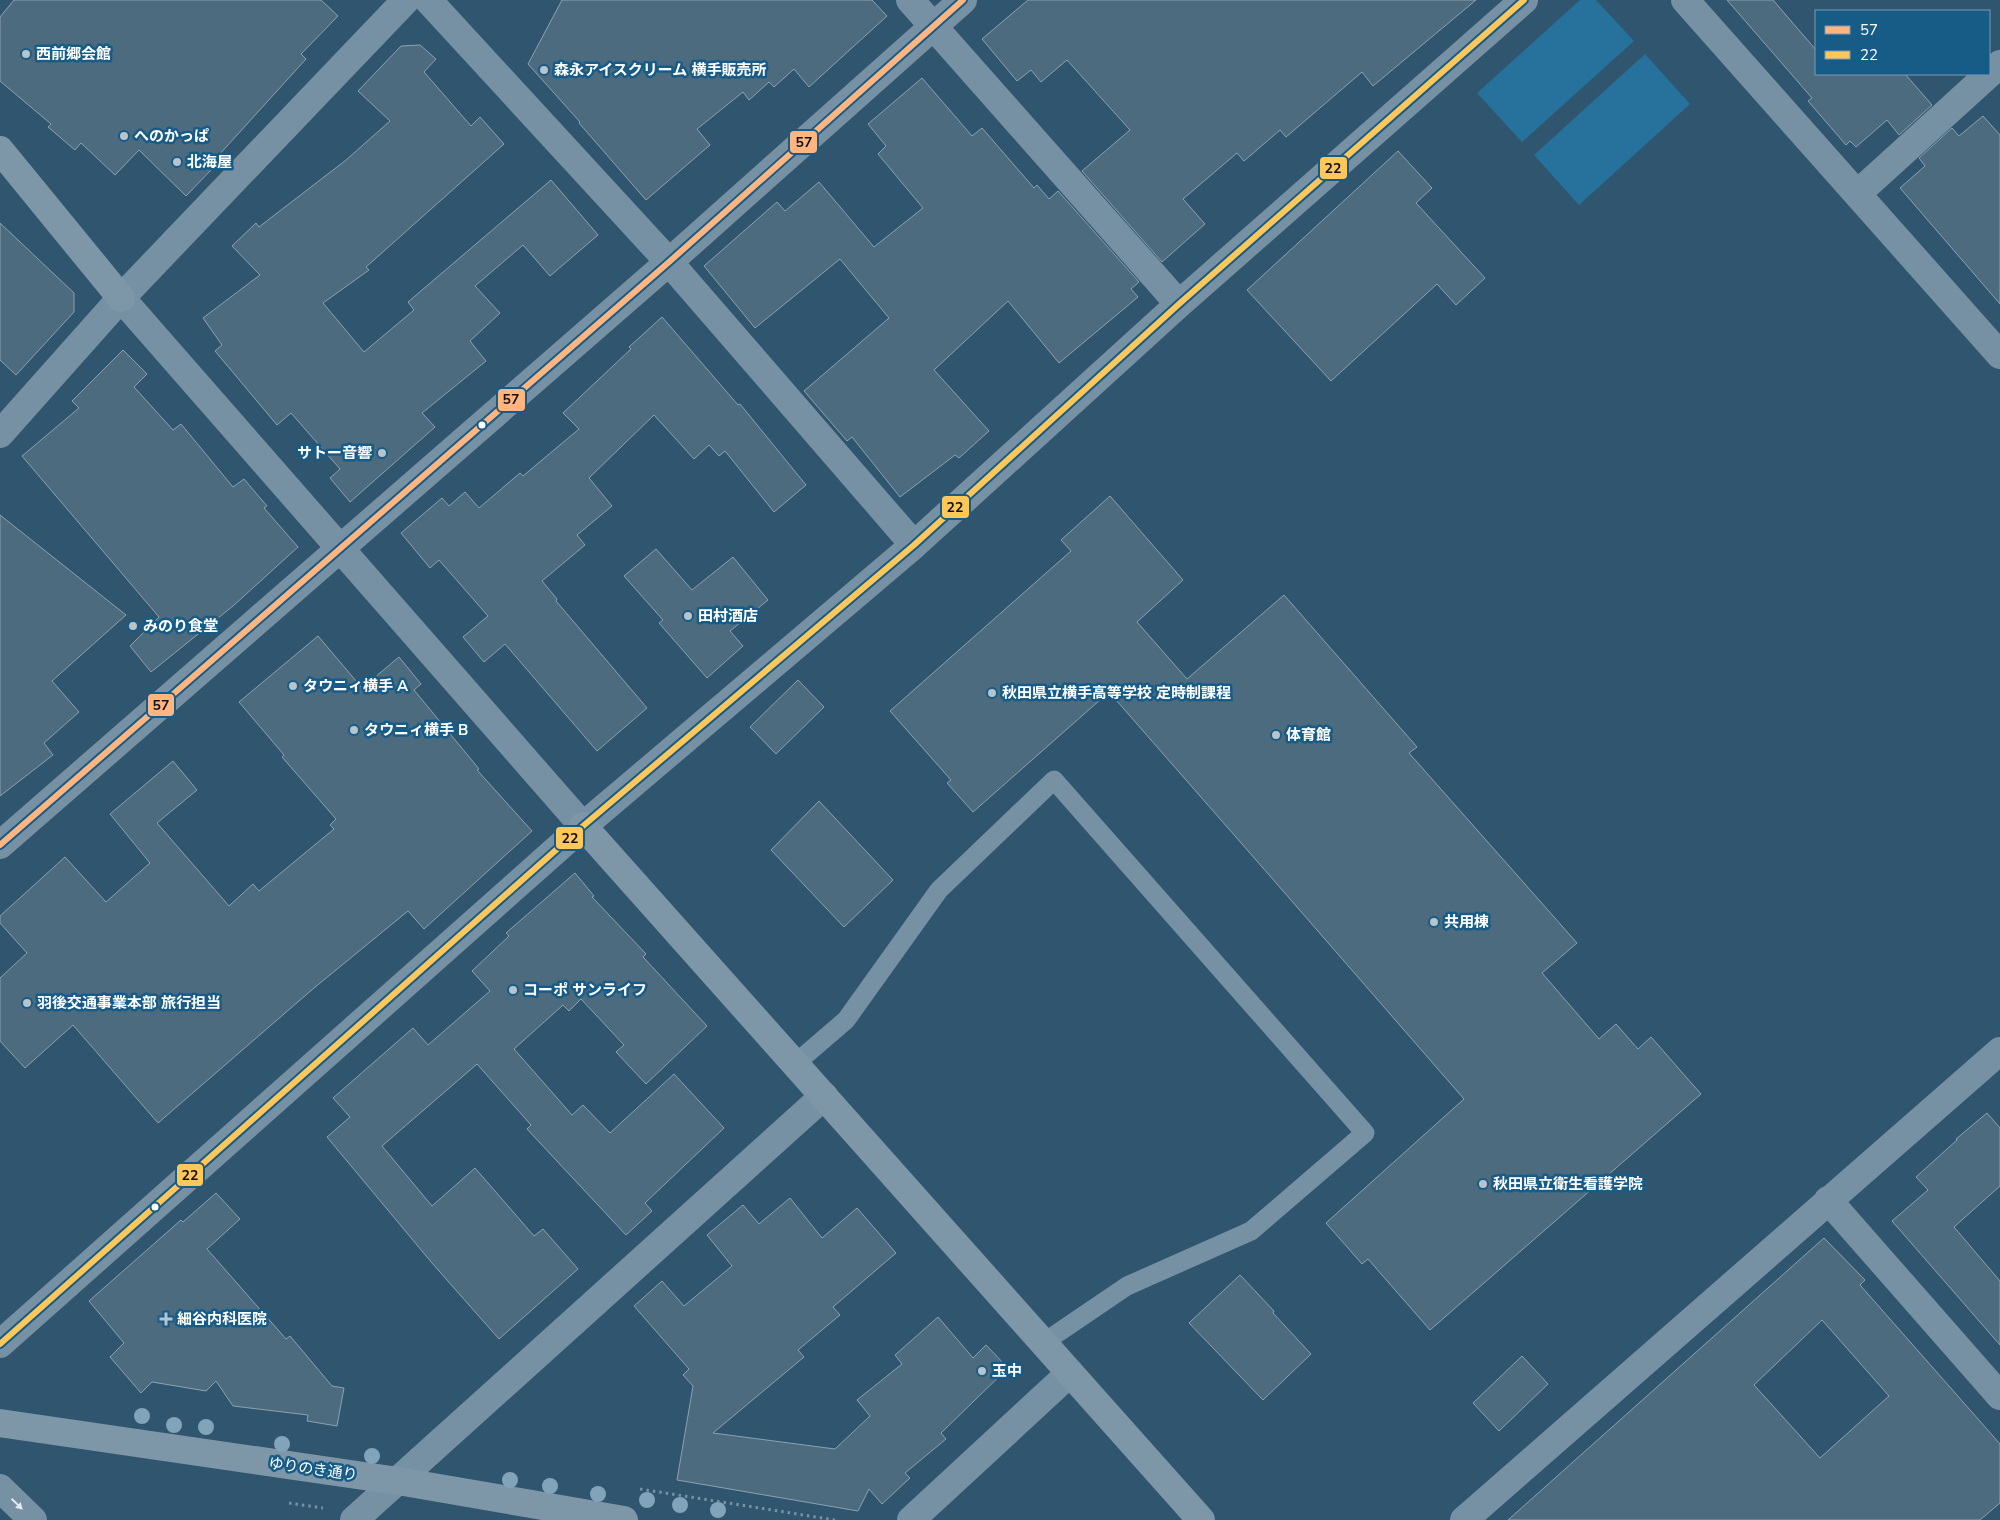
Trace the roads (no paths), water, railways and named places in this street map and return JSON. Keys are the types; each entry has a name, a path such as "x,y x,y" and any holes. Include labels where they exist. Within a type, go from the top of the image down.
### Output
{"street":[{"path":"0,434 122,298 406,0"},
{"path":"428,0 669,262 914,545"},
{"path":"910,0 1178,304"},
{"path":"0,845 669,262 962,0"},
{"path":"0,1344 583,826 914,545 1178,304 1524,0"},
{"path":"1685,0 2000,355"},
{"path":"1990,73 2000,64"},
{"path":"1857,194 1988,75"},
{"path":"0,150 122,298 340,549 583,826 1201,1520"},
{"path":"1464,1520 2000,1051"},
{"path":"354,1520 824,1096"},
{"path":"1828,1200 2000,1396"},
{"path":"911,1520 1070,1373"},
{"name":"ゆりのき通り","path":"0,1423 398,1481 624,1520"},
{"path":"0,1488 33,1520"}],"lane":[{"path":"796,1063 846,1020 939,890 1054,780 1365,1133 1251,1231 1127,1286 1043,1343"}],"place":[{"name":"西前郷会館","path":"26,54"},
{"name":"森永アイスクリーム 横手販売所","path":"544,70"},
{"name":"へのかっぱ","path":"124,136"},
{"name":"北海屋","path":"177,162"},
{"name":"サトー音響","path":"382,453"},
{"name":"田村酒店","path":"688,616"},
{"name":"みのり食堂","path":"133,626"},
{"name":"タウニィ横手 A","path":"293,686"},
{"name":"秋田県立横手高等学校 定時制課程","path":"992,693"},
{"name":"タウニィ横手 B","path":"354,730"},
{"name":"体育館","path":"1276,735"},
{"name":"共用棟","path":"1434,922"},
{"name":"コーポ サンライフ","path":"513,990"},
{"name":"羽後交通事業本部 旅行担当","path":"27,1003"},
{"name":"秋田県立衛生看護学院","path":"1483,1184"},
{"name":"細谷内科医院","path":"166,1319"},
{"name":"玉中","path":"982,1371"}]}
